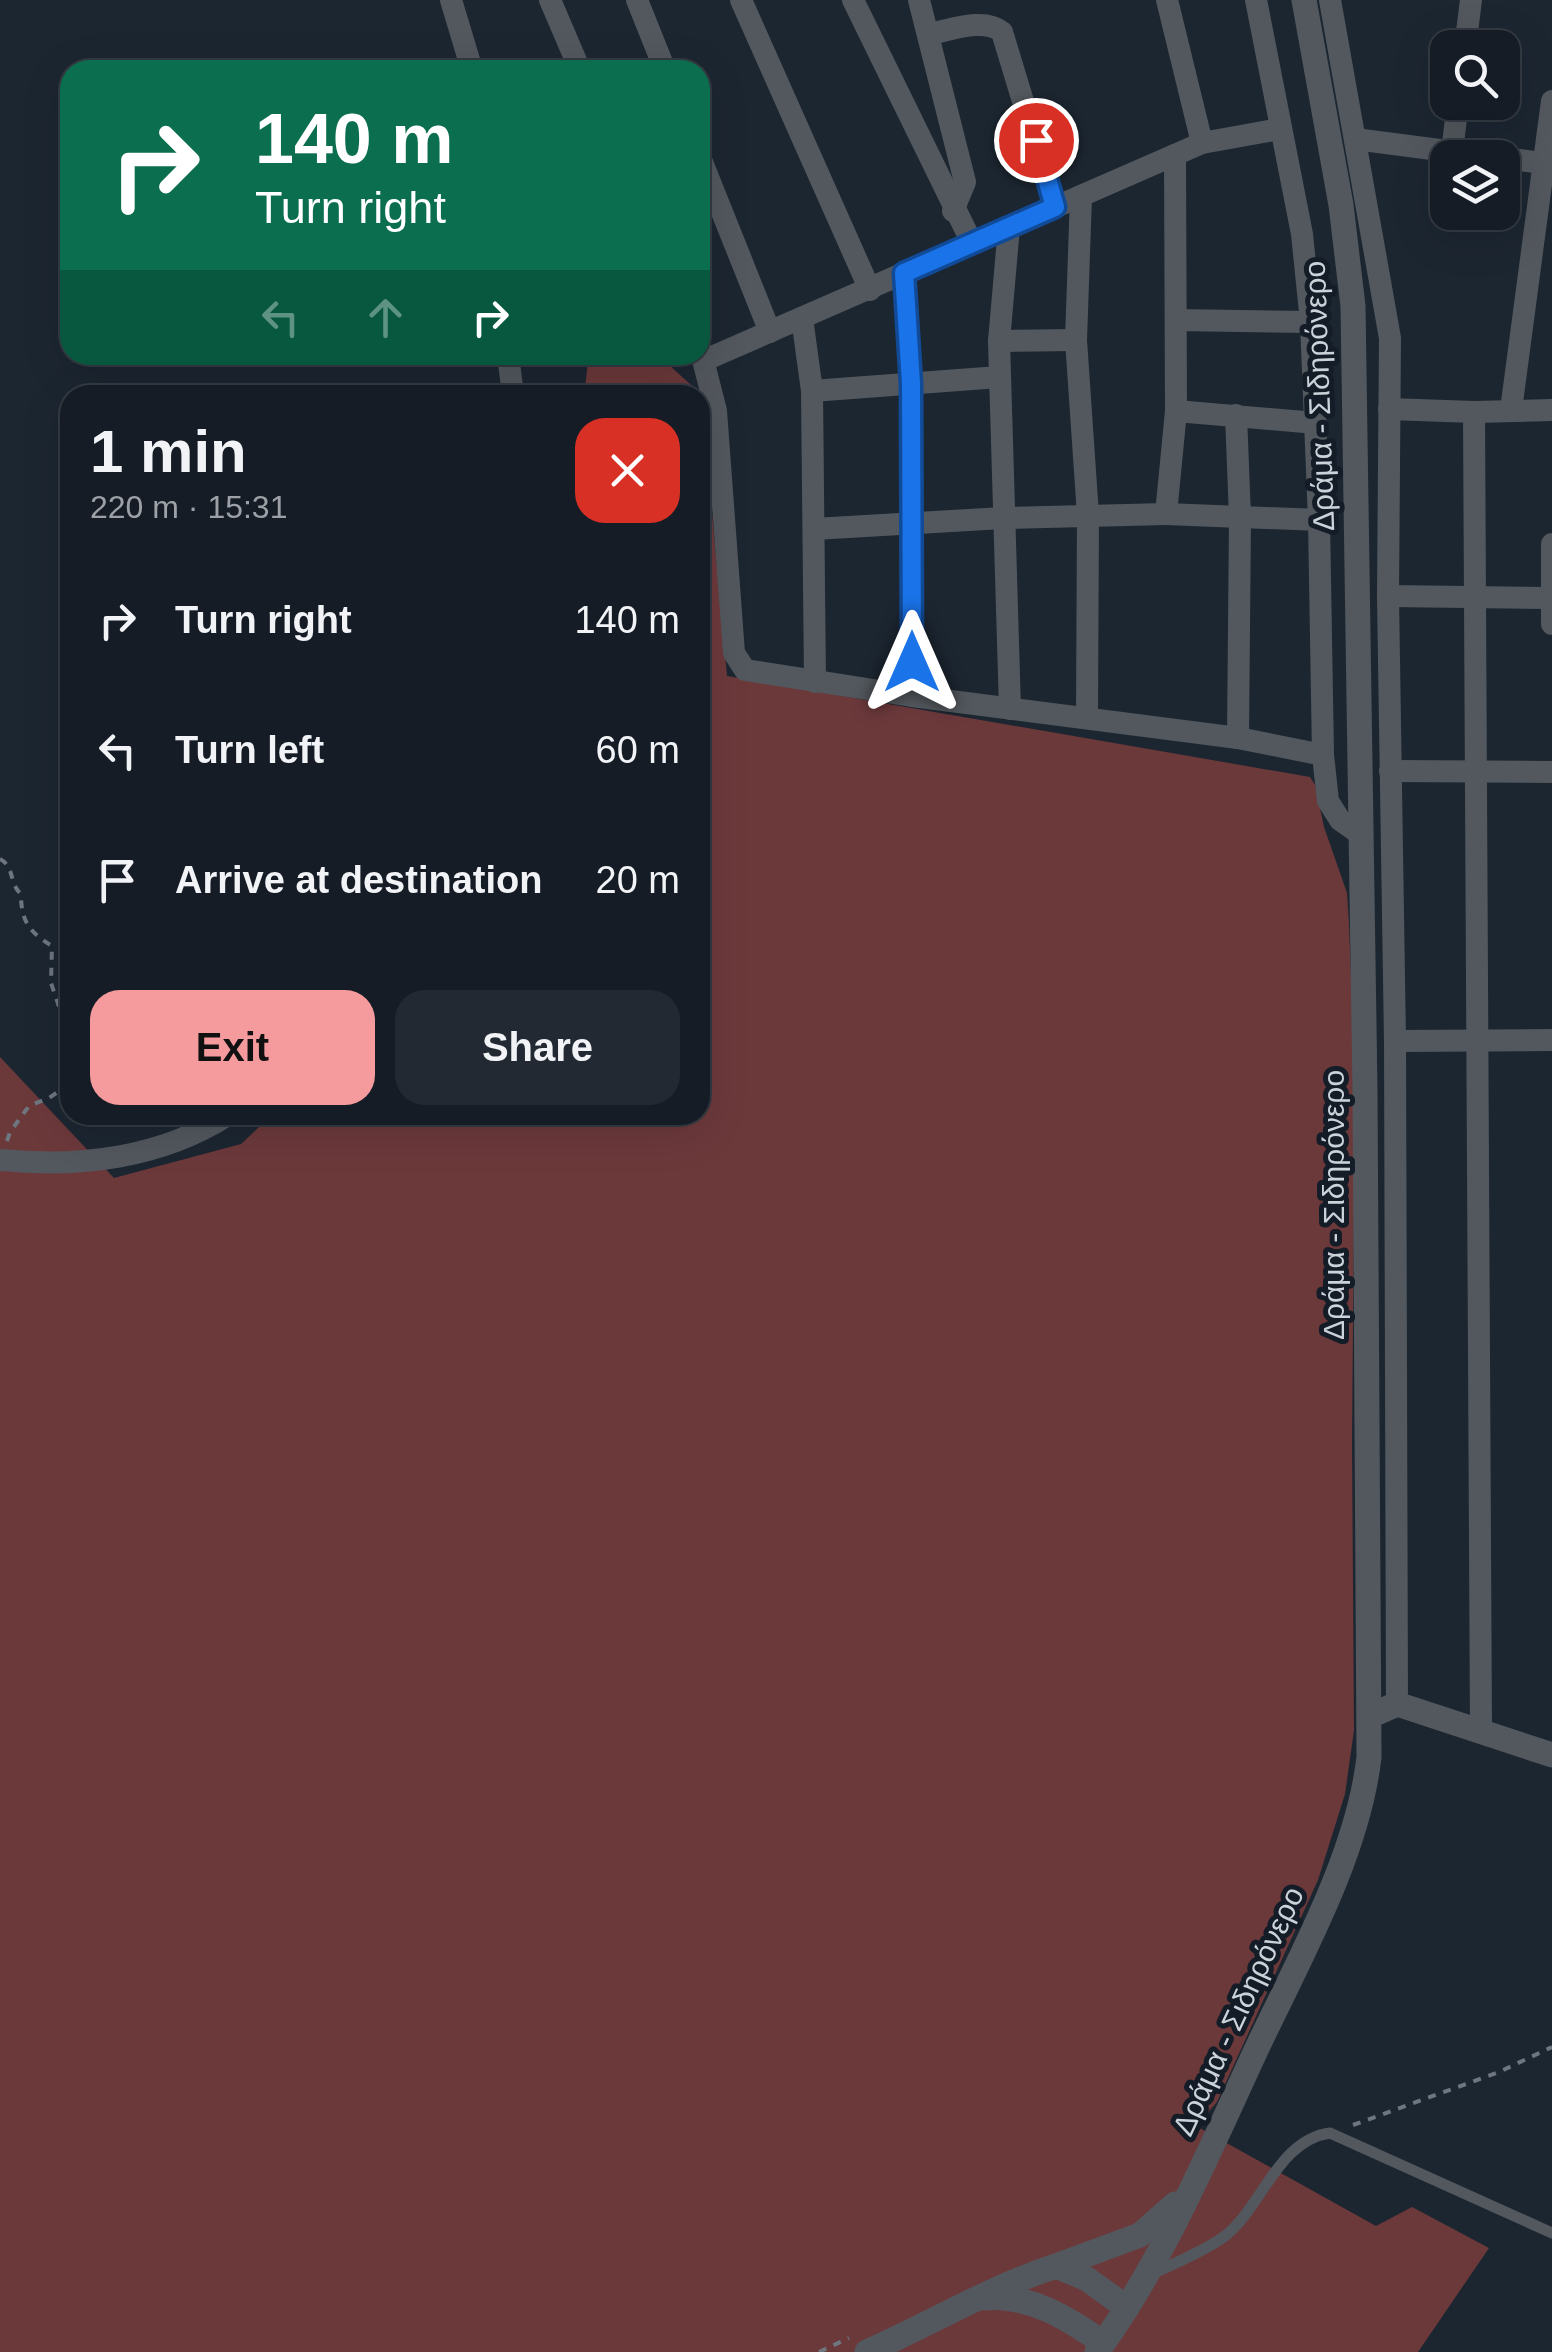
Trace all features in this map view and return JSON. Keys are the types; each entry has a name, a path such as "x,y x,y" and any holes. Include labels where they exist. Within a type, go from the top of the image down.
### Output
{"street":[{"path":"451,0 469,60"},
{"path":"550,0 576,60"},
{"path":"740,0 870,290"},
{"path":"852,0 972,244"},
{"path":"918,0 965,182 953,210"},
{"path":"1168,0 1202,143"},
{"path":"1256,0 1302,234 1311,322 1320,520 1323,755 1328,801 1340,820 1360,834"},
{"name":"Δράμα - Σιδηρόνερο","path":"1100,2348 1127,2308 1199,2172 1342,1860 1364,1790 1370,1716 1353,306 1346,236 1304,0"},
{"path":"1330,0 1390,338 1388,596 1395,1041 1397,1704"},
{"path":"1467,30 1471,0"},
{"path":"646,4 662,60"},
{"path":"929,34 983,24 1002,32 1055,207"},
{"path":"1511,410 1549,163 1552,101"},
{"path":"710,351 770,332 870,290 1202,143 1280,129"},
{"path":"1355,139 1430,149"},
{"path":"1166,514 1176,412 1175,155"},
{"path":"1520,160 1549,163"},
{"path":"710,182 770,332"},
{"path":"1081,196 1076,340 1088,516 1087,716"},
{"path":"1009,227 999,342 1010,708"},
{"path":"904,273 911,383 912,696"},
{"path":"802,318 812,390 815,682"},
{"path":"1176,320 1311,322"},
{"path":"999,342 1076,340"},
{"path":"812,390 1000,378"},
{"path":"710,387 716,411 736,660 751,672 1087,716 1323,755"},
{"path":"1389,409 1552,410"},
{"path":"1176,412 1316,423"},
{"path":"1474,412 1482,1732"},
{"path":"1236,415 1240,516 1238,738"},
{"path":"814,529 1166,514 1320,520"},
{"path":"1552,544 1552,624"},
{"path":"1388,596 1552,598"},
{"path":"1390,771 1552,772"},
{"path":"1395,1041 1552,1040"},
{"path":"1,1160 130,1157 212,1125"},
{"path":"1370,1716 1397,1704 1552,1755"},
{"path":"867,2352 1016,2280 1119,2245 1147,2230 1199,2172"},
{"path":"1056,2266 1087,2279 1127,2308"},
{"path":"984,2298 1010,2298 1047,2309 1100,2348"}],"lane":[{"path":"1142,2280 1226,2236 1287,2158 1314,2135 1330,2133 1552,2233"}],"path":[{"path":"0,859 9,868 13,884 21,894 27,928 52,946 52,983 60,1008"},
{"path":"1,1160 10,1132 29,1106 60,1090"},
{"path":"1330,2133 1499,2072 1552,2047"}],"shaded area":[{"path":"588,365 669,365 691,385 585,385"},
{"path":"710,492 727,676 1310,777 1347,893 1349,924 1355,1084 1354,1730 1345,1794 1318,1880 1217,2102 1196,2126 1376,2226 1412,2207 1489,2248 1418,2352 0,2352 0,1057 114,1178 241,1144 261,1125 710,1125"}],"route":[{"path":"912,662 911,383 904,273 1055,207 1036,140"}]}
